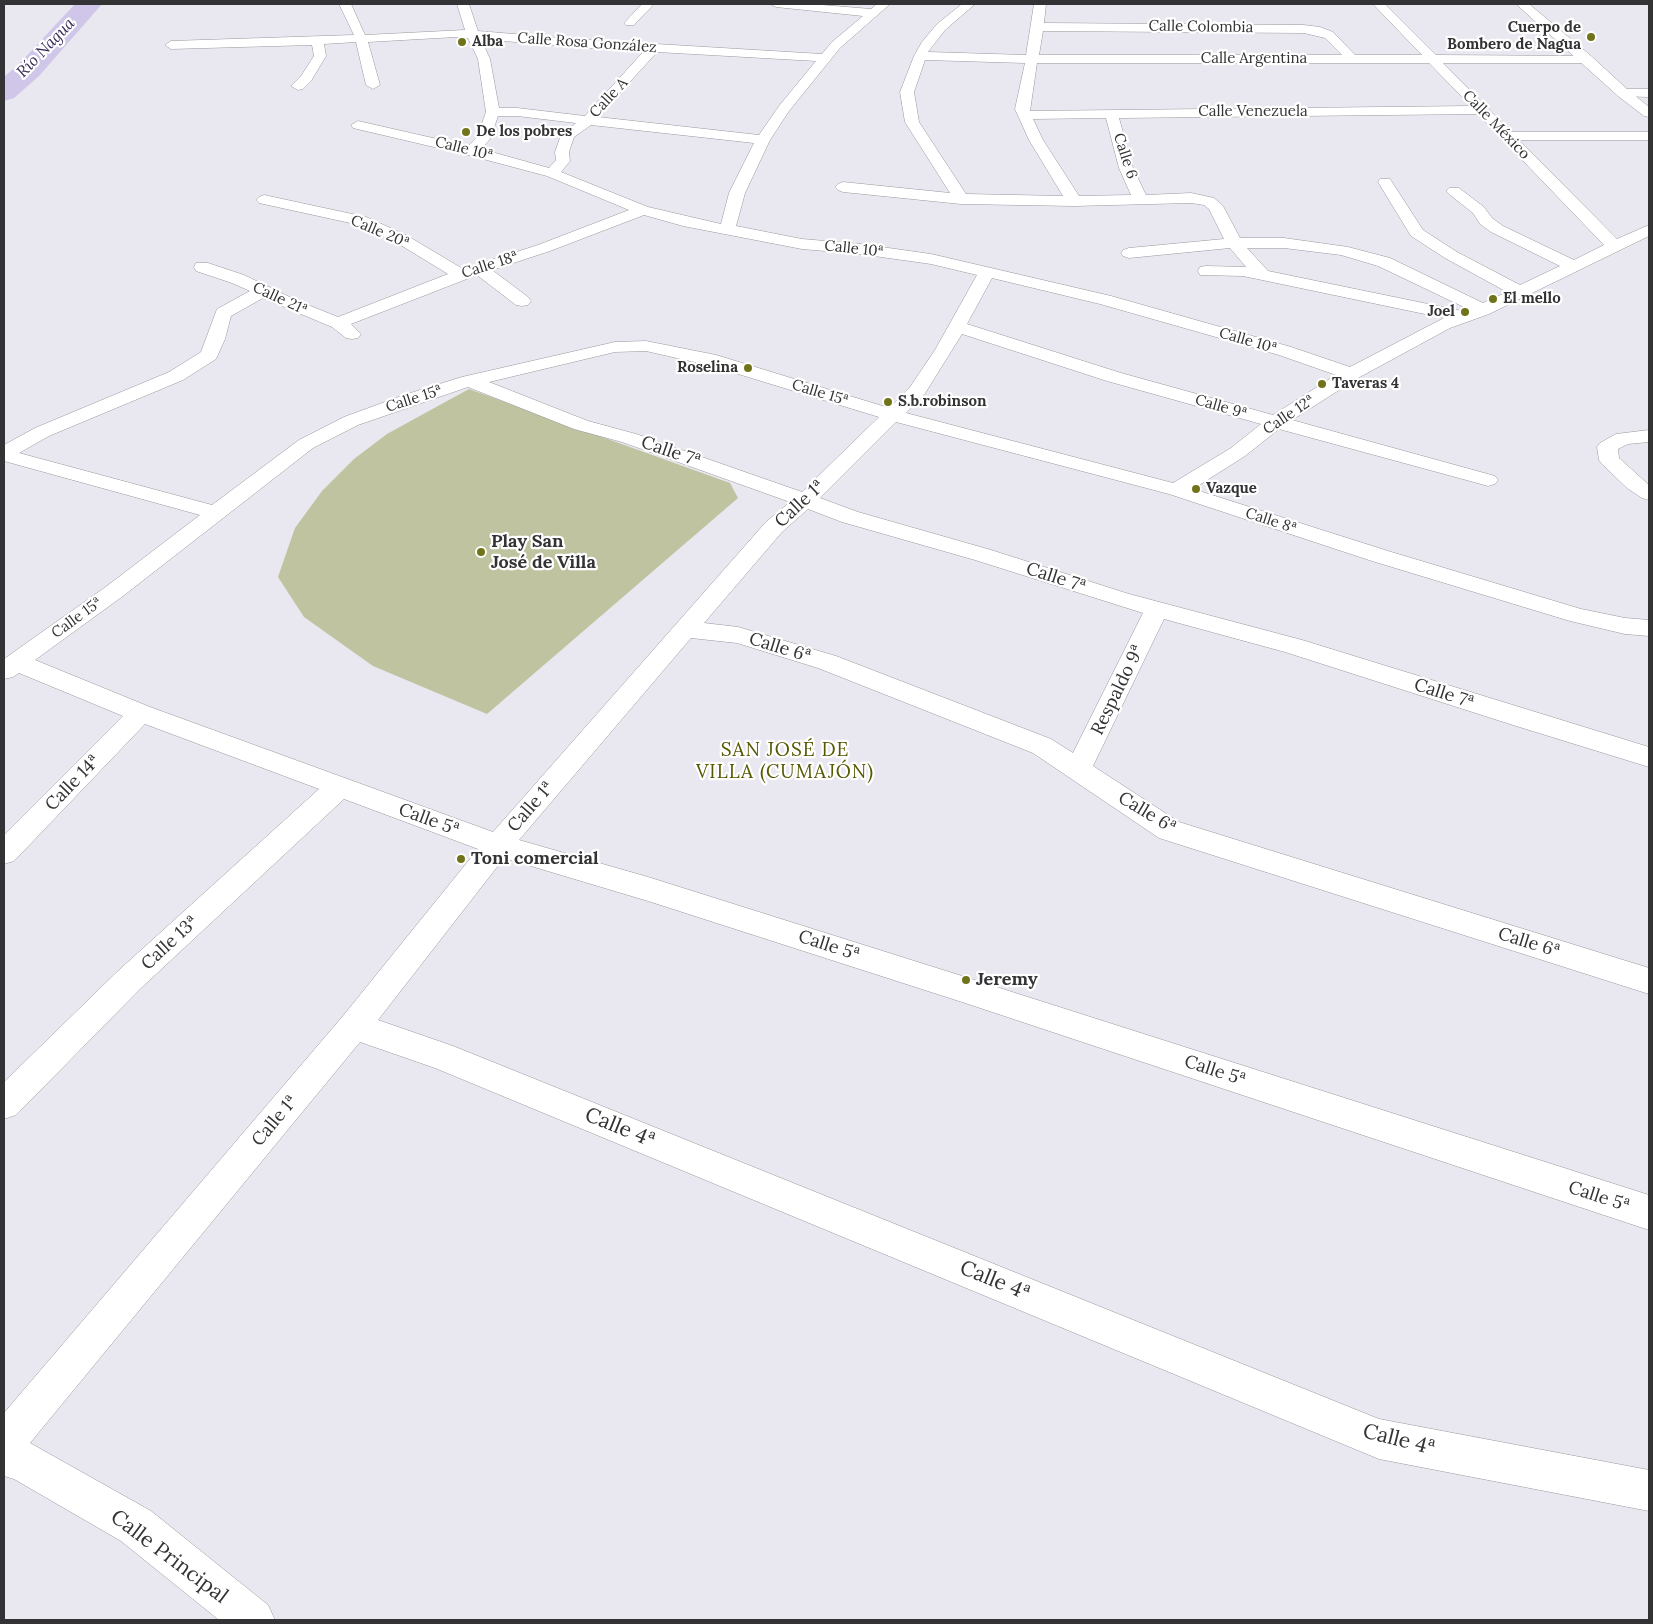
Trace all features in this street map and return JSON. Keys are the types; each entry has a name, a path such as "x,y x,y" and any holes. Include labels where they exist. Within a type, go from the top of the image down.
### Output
{"street":[{"path":"345,4 361,38 373,85"},
{"path":"464,4 472,34 484,59 493,112 483,139 471,151"},
{"path":"630,23 648,4"},
{"path":"776,4 809,5 873,13"},
{"path":"727,230 737,193 763,140 784,109 823,58 884,4"},
{"path":"960,199 912,122 908,92 920,56 926,45 941,27 969,4"},
{"path":"1040,4 1038,27 1022,109 1036,140 1074,200"},
{"name":"Calle México","path":"1379,4 1614,246"},
{"path":"1522,4 1588,59 1623,93 1649,113"},
{"name":"Calle Colombia","path":"1038,27 1304,29 1320,31 1329,35 1352,59"},
{"name":"Calle Rosa González","path":"171,45 472,34 654,48 823,58"},
{"path":"298,86 320,56 317,41"},
{"name":"Calle A","path":"552,173 563,160 562,152 568,135 588,120 654,48"},
{"name":"Calle Argentina","path":"920,56 1032,60 1588,59"},
{"path":"1623,93 1649,93"},
{"name":"Calle Venezuela","path":"1025,115 1481,110"},
{"path":"493,112 588,120 763,140"},
{"name":"Calle 6","path":"1111,113 1126,168 1140,198"},
{"name":"Calle 10ª","path":"358,125 471,151 552,173 643,210 727,230 802,244 860,249 931,259 1104,300 1285,351 1351,374"},
{"path":"1508,136 1649,136"},
{"path":"1385,182 1417,233 1451,255 1520,292"},
{"path":"843,187 960,199 1191,198 1209,201 1215,206 1234,243 1262,275"},
{"path":"1454,191 1478,210 1486,221 1497,229 1574,266"},
{"name":"Calle 20ª","path":"264,200 360,220 400,238 461,275"},
{"name":"Calle 18ª","path":"338,323 461,275 544,248 643,210"},
{"name":"Calle 12ª","path":"1176,490 1238,452 1275,422 1351,374 1444,324 1483,310 1649,230"},
{"path":"1129,253 1234,243 1284,244 1342,250 1384,262 1483,310"},
{"name":"Calle 21ª","path":"202,267 238,279 338,323 355,337"},
{"path":"479,269 522,301"},
{"path":"1206,271 1243,271 1464,317"},
{"name":"Calle 1ª","path":"4,1441 24,1421 354,1026 498,845 774,527 806,500 917,391 944,350 986,273"},
{"path":"4,454 42,432 176,376 209,355 216,340 222,313 263,291"},
{"name":"Calle 9ª","path":"957,327 1114,377 1488,480"},
{"name":"Calle 15ª","path":"10,667 114,591 306,444 343,425 411,399 469,381 614,347 646,346 716,361 892,415"},
{"name":"Calle 7ª","path":"469,381 581,425 629,438 850,517 983,555 1157,609 1293,646 1649,757"},
{"name":"Calle 8ª","path":"892,415 1176,490 1380,556 1578,616 1625,626 1649,628"},
{"path":"1649,436 1623,438 1607,447 1609,460 1634,484 1649,494"},
{"path":"4,454 216,513"},
{"name":"Respaldo 9ª","path":"1078,770 1157,609"},
{"name":"Calle 6ª","path":"686,629 738,635 827,662 1042,746 1169,830 1649,981"},
{"name":"Calle 5ª","path":"10,667 141,713 498,845 648,888 1649,1213"},
{"name":"Calle 14ª","path":"4,853 141,713"},
{"name":"Calle 13ª","path":"4,1104 129,980 340,786"},
{"name":"Calle 4ª","path":"354,1026 442,1056 1379,1439 1649,1491"},
{"name":"Calle Principal","path":"4,1456 21,1460 136,1526 253,1620"}],"green space":[{"name":"Play San José de Villa","path":"469,389 730,483 738,498 487,714 373,666 304,617 278,577 295,528 322,491 354,459 387,434"}],"waterway":[{"name":"Río Nagua","path":"4,92 29,70 89,4"}],"place":[{"name":"Cuerpo de Bombero de Nagua","path":"1591,37"},
{"name":"Alba","path":"462,42"},
{"name":"De los pobres","path":"466,132"},
{"name":"El mello","path":"1493,299"},
{"name":"Joel","path":"1465,312"},
{"name":"Roselina","path":"748,368"},
{"name":"Taveras 4","path":"1322,384"},
{"name":"S.b.robinson","path":"888,402"},
{"name":"Vazque","path":"1196,489"},
{"name":"Play San José de Villa","path":"481,552"},
{"name":"Toni comercial","path":"461,859"},
{"name":"Jeremy","path":"966,980"}],"district":[{"name":"SAN JOSÉ DE VILLA (CUMAJÓN)","path":"785,762"}]}
